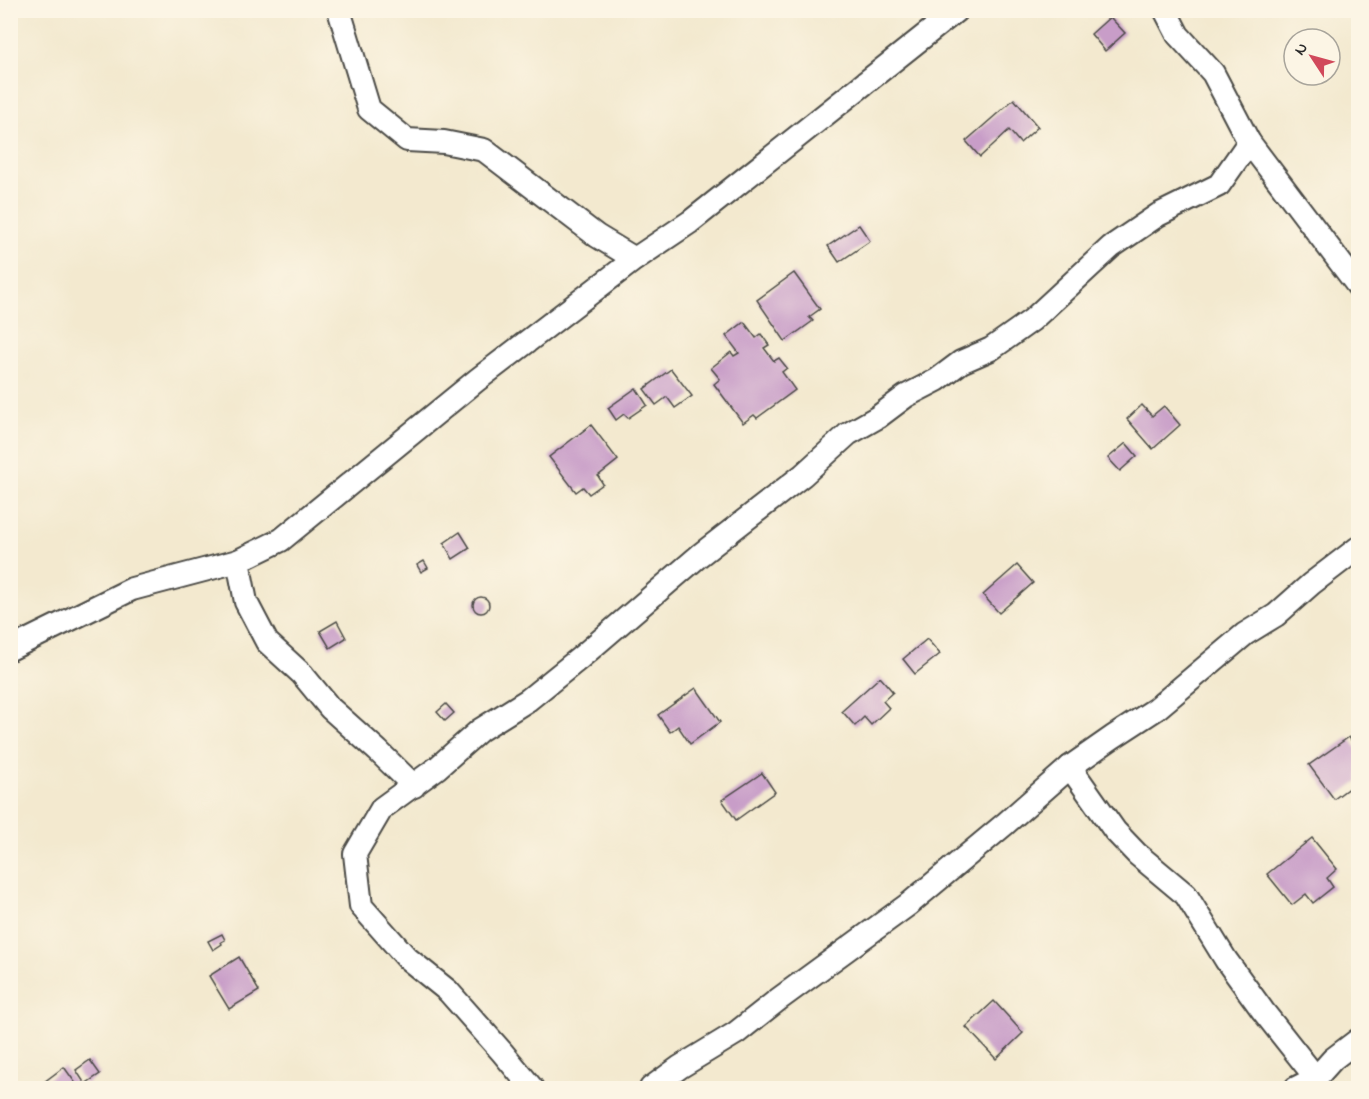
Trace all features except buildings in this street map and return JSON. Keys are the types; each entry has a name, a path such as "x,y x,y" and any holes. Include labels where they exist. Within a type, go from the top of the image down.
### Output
{"street":[{"path":"339,10 369,109 407,140 444,142 484,150 597,236 635,259"},
{"path":"10,649 132,589 238,561 281,540 477,380 635,259 690,222 957,10"},
{"path":"1165,10 1178,35 1213,73 1249,142 1359,286"},
{"path":"532,1089 448,991 407,958 361,906 355,854 382,808 437,768 480,729 528,700 700,555 803,475 848,434 878,417 906,396 938,380 961,362 991,349 1016,332 1111,248 1158,214 1219,185 1249,142"},
{"path":"651,1089 680,1067 736,1033 909,904 1070,767 1156,709 1245,634 1275,615 1359,548"},
{"path":"238,561 246,602 267,642 302,674 330,708 414,786"},
{"path":"1070,767 1115,831 1137,854 1186,895 1233,969 1316,1078"},
{"path":"1296,1089 1316,1078 1333,1059 1359,1040"}]}
